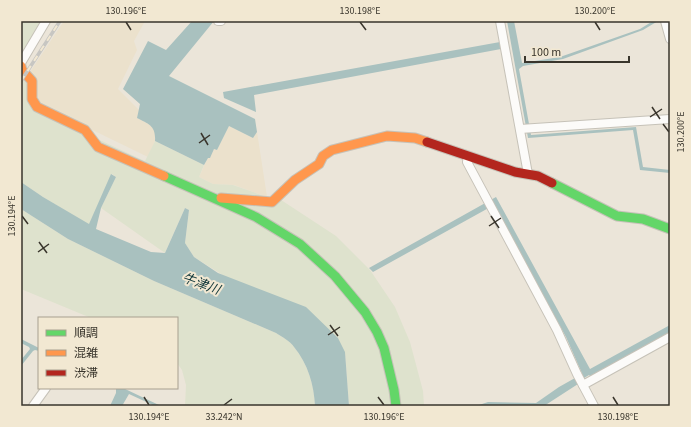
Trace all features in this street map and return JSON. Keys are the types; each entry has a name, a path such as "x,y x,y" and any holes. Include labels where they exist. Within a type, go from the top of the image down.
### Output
{"street":[{"path":"21,63 46,21"},
{"path":"500,21 525,129 528,174"},
{"path":"665,21 669,30 670,39"},
{"path":"21,66 22,70 32,81 32,99 37,107 85,130 98,147 256,217 300,244 335,276 366,312 384,348 394,390 396,406"},
{"path":"525,129 670,119"},
{"path":"212,197 272,202 295,180 319,164 323,156 332,150 387,136 416,138 515,172 538,176 617,216 643,219 670,229"},
{"path":"468,156 467,162 557,330 594,406"},
{"path":"583,385 670,337"},
{"path":"33,406 45,389"}],"shaded area":[{"path":"64,21 145,21 134,41 137,50 118,89 139,110 137,118 149,124 156,132 155,141 148,157 39,104 30,72"},
{"path":"229,126 253,138 257,132 267,197 234,185 213,184 199,177 208,157 210,158 214,149 217,150"}],"green space":[{"path":"21,21 42,21 21,53"},
{"path":"21,77 27,84 35,110 145,161 155,141 204,165 199,177 213,184 233,185 267,197 275,196 336,236 370,270 395,307 410,342 423,391 424,406 349,406 345,352 194,257 185,243 189,210 185,208 165,253 101,208 116,177 112,174 89,225 21,182"},
{"path":"21,209 68,239 154,281 276,333 286,339 299,354 307,368 312,383 315,406 185,406 186,385 182,370 178,364 178,317 89,317 21,289"}],"water":[{"path":"192,21 214,21 169,76 255,119 257,132 253,138 229,126 217,150 214,149 210,158 208,158 204,165 155,141 154,132 151,126 137,118 140,104 123,89 148,41 166,50"},
{"path":"507,21 514,21 522,63 560,57 640,29 653,21 658,21 643,30 563,59 523,66 519,69 531,135 636,127 643,167 670,170 670,173 640,170 633,130 528,138"},
{"path":"500,42 501,49 254,95 256,112 224,98 223,92"},
{"name":"牛津川","path":"111,174 116,177 101,208 96,229 151,252 165,253 185,208 189,210 185,243 194,257 218,273 306,307 338,338 345,352 349,406 315,406 312,383 307,368 299,354 286,339 276,333 154,281 68,239 21,209 21,182 43,197 89,224"},
{"path":"496,197 590,369 670,325 670,333 591,377 589,375 584,378 566,337 494,205 373,272 369,268"},
{"path":"21,339 38,348 38,351 33,351 21,366 21,360 30,349 21,343"},
{"path":"575,378 578,384 544,406 476,406 488,402 536,403"},
{"path":"116,389 125,389 161,406 155,406 129,394 122,406 110,406 116,393"}],"railway":[{"path":"21,81 60,21"}],"traffic: fast":[{"path":"164,176 256,217 300,244 335,276 365,312 377,332 384,348 394,390 396,406"},
{"path":"552,183 617,216 643,219 670,229"}],"traffic: slow":[{"path":"21,66 22,70 32,81 32,99 37,107 85,130 98,147 164,176"},
{"path":"221,198 272,202 295,180 319,164 323,156 332,150 387,136 415,138 427,142"}],"traffic: jam":[{"path":"427,142 515,172 538,176 552,183"}]}
